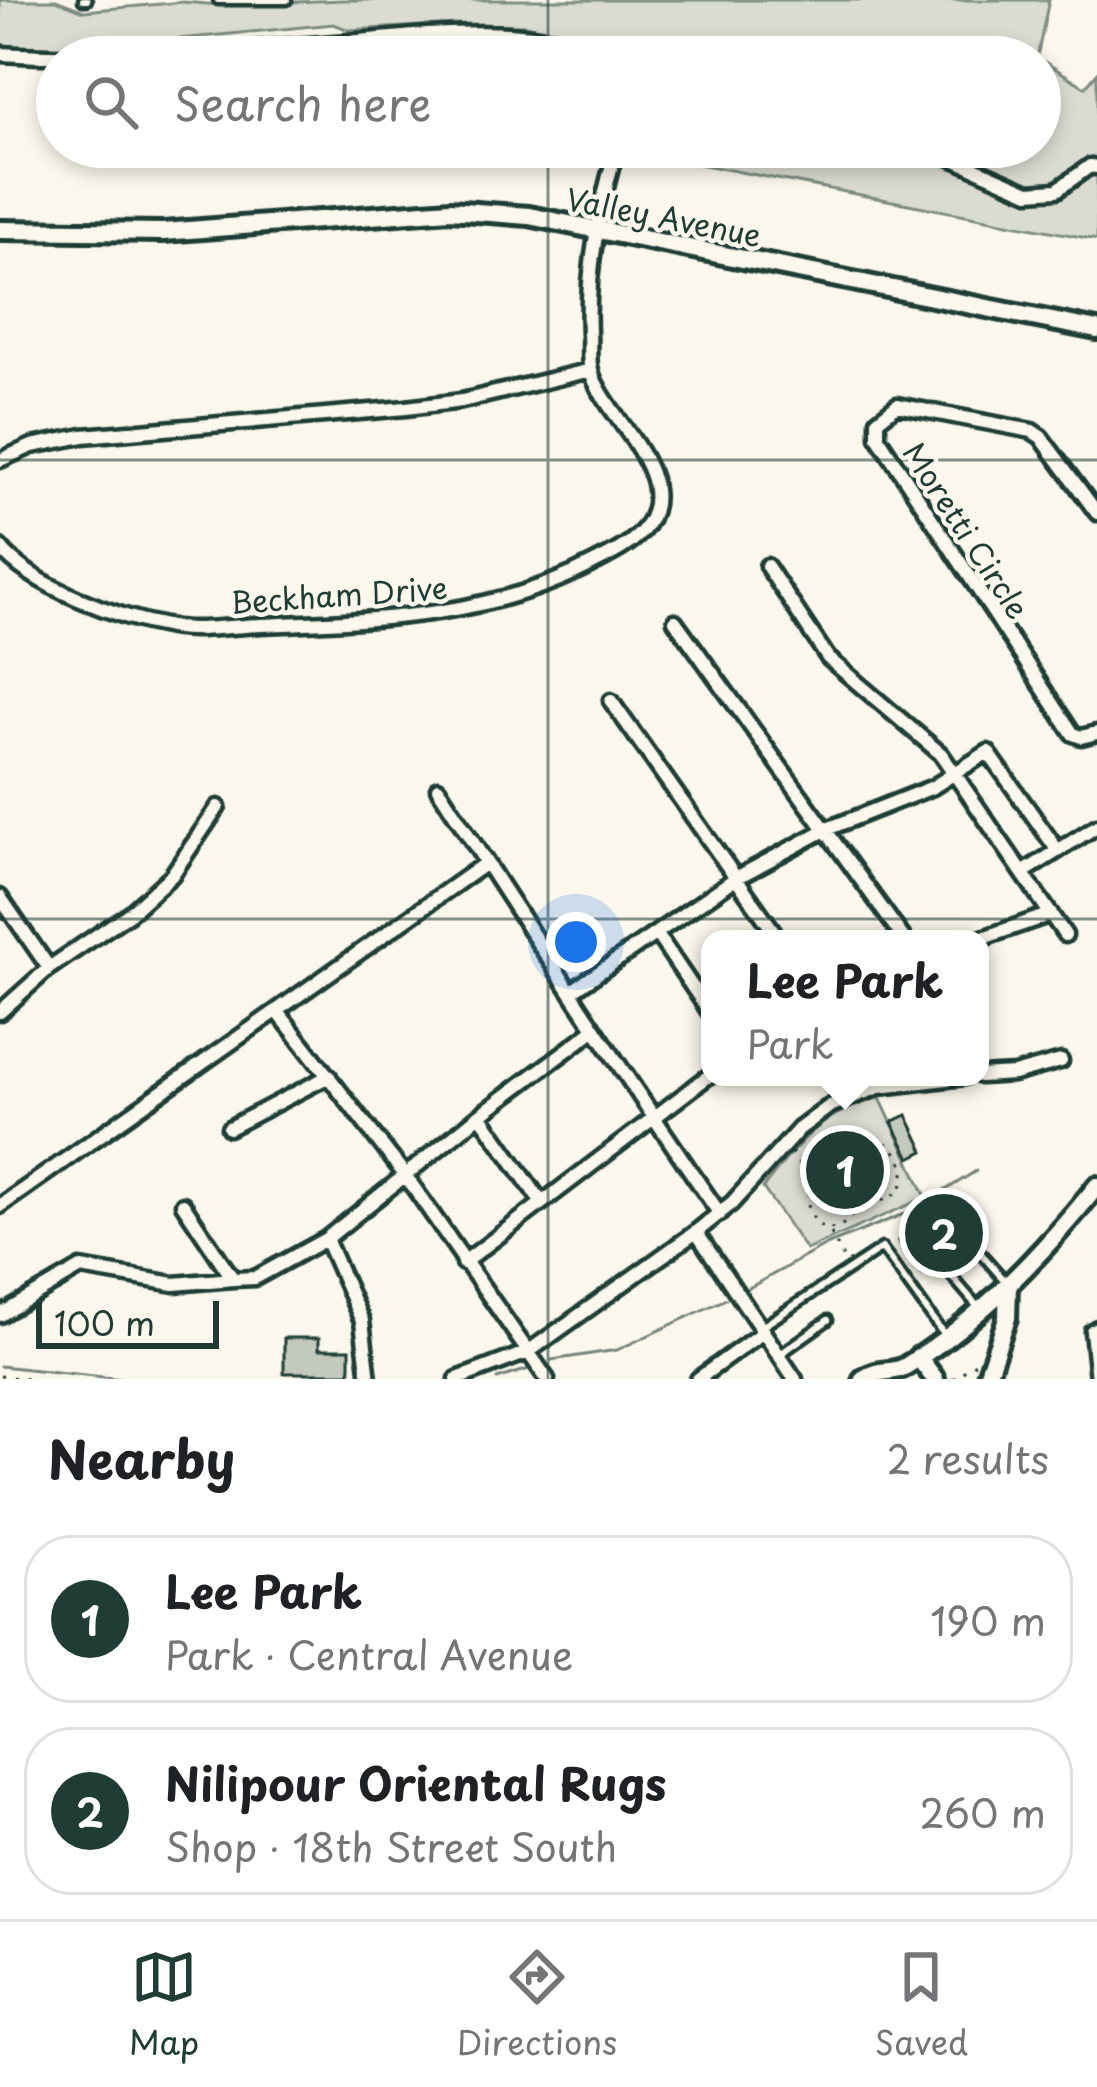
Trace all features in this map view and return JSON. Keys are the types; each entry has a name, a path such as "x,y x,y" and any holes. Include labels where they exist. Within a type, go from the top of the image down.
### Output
{"main road":[{"name":"Valley Avenue","path":"0,230 163,232 450,210 529,216 1097,330"},
{"path":"863,1379 877,1370 900,1376 1047,1248 1097,1186"},
{"path":"986,1379 1007,1318 1008,1284"},
{"path":"918,1357 935,1379"}],"street":[{"path":"422,36 513,36"},
{"path":"0,54 36,55"},
{"path":"974,168 1028,192 1057,190 1090,166 1097,167"},
{"name":"Beckham Drive","path":"0,547 37,578 94,604 173,628 409,619 467,610 576,573 624,547 648,524 653,482 644,453 617,419 591,370 590,261 612,168"},
{"path":"0,460 32,446 83,436 425,406 591,370"},
{"name":"Moretti Circle","path":"1095,504 1032,431 897,405 878,420 878,437 1073,734 1097,733"},
{"path":"767,566 828,658 941,754 1065,935"},
{"path":"675,621 898,930"},
{"path":"611,701 772,930"},
{"path":"572,991 736,878 827,829 956,774 988,752 1058,851"},
{"path":"438,788 720,1214"},
{"path":"0,1012 49,968 130,913 172,875 218,807"},
{"path":"1024,872 1097,826"},
{"path":"0,1206 486,862"},
{"path":"0,897 49,968"},
{"path":"989,936 1051,914"},
{"path":"656,933 701,999"},
{"path":"278,1012 406,1175 547,1379"},
{"path":"0,1315 81,1268 174,1284 255,1278 326,1240 480,1114 594,1030"},
{"path":"989,1075 1060,1061"},
{"path":"229,1128 329,1076"},
{"path":"463,1263 701,1082"},
{"path":"457,1379 528,1352 697,1232 720,1214 799,1129 868,1086"},
{"path":"480,1114 542,1203"},
{"path":"184,1204 233,1279"},
{"path":"697,1232 795,1379"},
{"path":"326,1240 362,1321 369,1379"},
{"path":"698,1379 761,1330"},
{"path":"1095,1330 1097,1379"}],"lane":[{"path":"218,0 286,0"},
{"path":"761,1330 882,1248 945,1337"},
{"path":"980,1309 949,1273 978,1250 1008,1284"},
{"path":"779,1355 828,1320"}],"path":[{"path":"838,1162 830,1153 852,1133"},
{"path":"861,1138 880,1140 895,1150 902,1163 901,1185 889,1198 863,1207 845,1226 831,1232 810,1215 807,1204 815,1179 838,1162 861,1138"},
{"path":"791,1153 815,1179"},
{"path":"831,1232 849,1269"},
{"path":"953,1379 980,1360"},
{"path":"0,1376 28,1379"}],"shaded area":[{"path":"0,0 56,0 84,11 183,2 342,0 1049,0 1041,36 569,36 526,25 349,30 334,24 211,36 36,36 36,49 0,44"},
{"path":"1061,72 1085,87 1097,73 1097,240 719,168 1061,168"},
{"path":"880,1098 926,1197 806,1250 763,1188 827,1120"}],"building":[{"path":"907,1115 924,1151 910,1158 892,1122"},
{"path":"955,1207 975,1235 922,1274 898,1241"},
{"path":"284,1338 319,1338 319,1349 350,1349 350,1373 284,1373"}],"waterway":[{"path":"747,1289 826,1245 914,1210 976,1171"},
{"path":"552,1360 617,1350 726,1299"},
{"path":"0,1366 122,1379"},
{"path":"497,1379 529,1369"}],"place":[{"name":"Lee Park","path":"845,1170"},
{"name":"Nilipour Oriental Rugs","path":"944,1233"}]}
